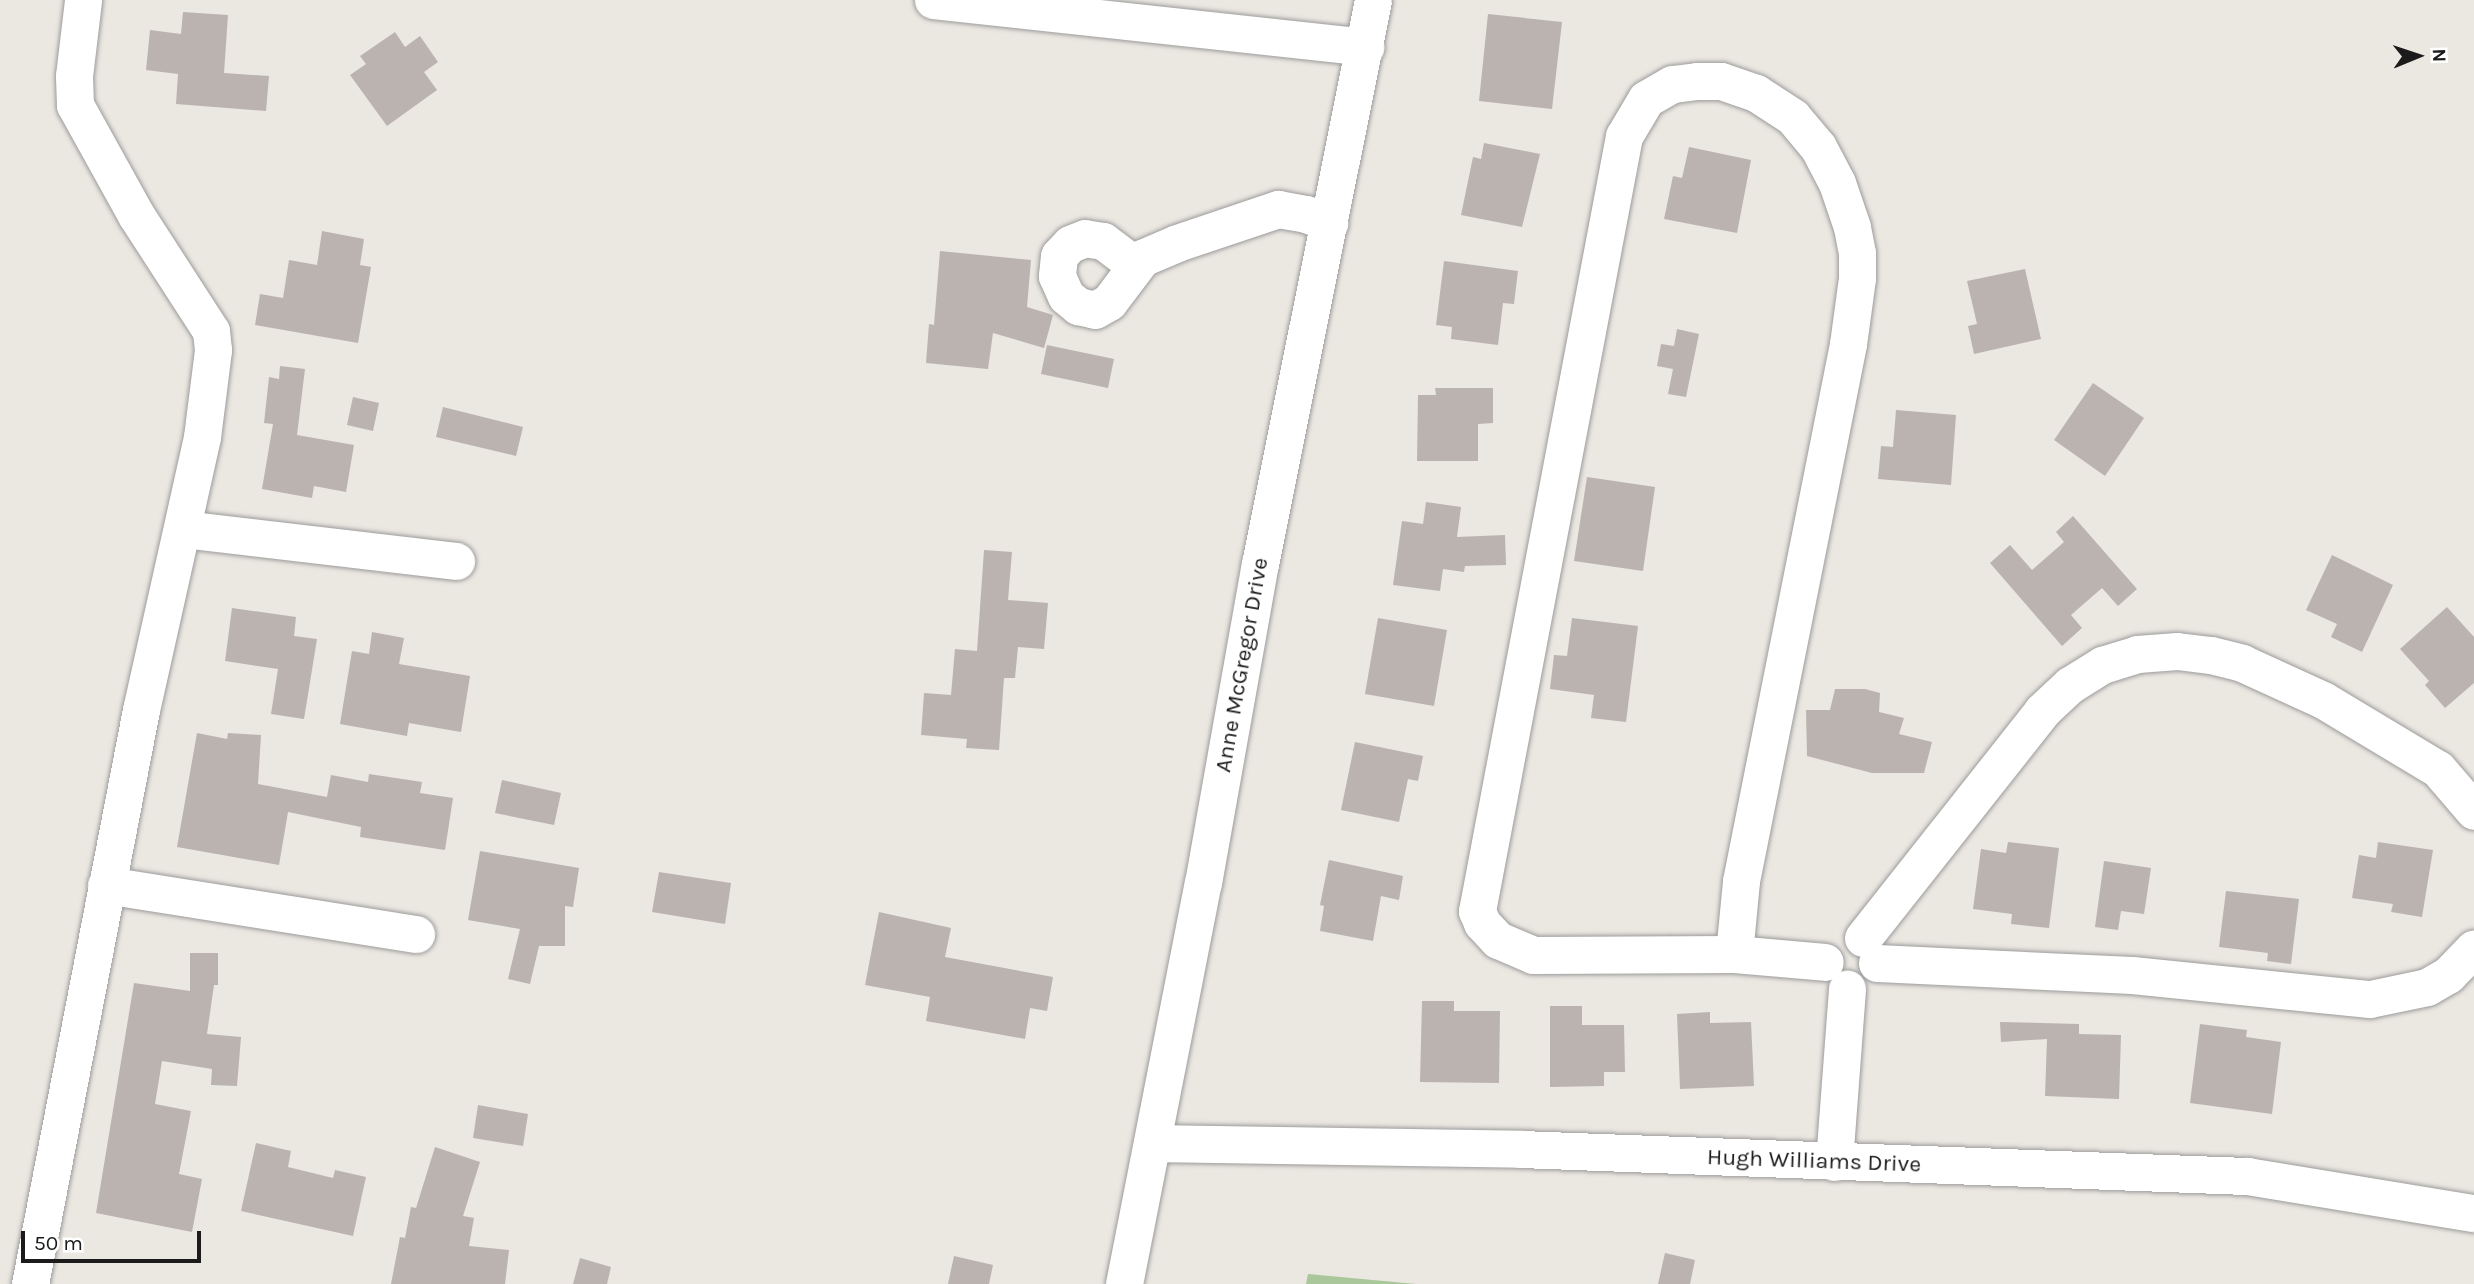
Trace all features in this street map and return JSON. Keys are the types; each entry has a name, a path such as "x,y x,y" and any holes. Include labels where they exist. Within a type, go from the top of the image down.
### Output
{"street":[{"path":"30,1284 141,710 202,437 213,341 211,331 136,215 75,105 74,76 83,0"},
{"path":"933,0 1063,7 1365,47"},
{"name":"Anne McGregor Drive","path":"1124,1284 1263,551 1373,0"},
{"path":"1734,954 1741,881 1848,344 1857,278 1857,253 1852,227 1837,183 1818,147 1793,117 1756,93 1721,81 1672,84 1646,99 1624,136 1477,912 1482,923 1498,940 1532,955 1734,954 1836,974 1864,984 1871,979 1870,951 2042,710 2070,685 2102,665 2137,654 2177,651 2211,655 2242,663 2323,700 2438,769 2474,811"},
{"path":"1135,265 1142,258 1177,243 1278,209 1306,214 1329,223"},
{"path":"183,529 456,561"},
{"path":"106,884 416,934"},
{"path":"1870,951 2370,999 2427,987 2448,975 2474,948"},
{"path":"1834,1162 1836,974"},
{"name":"Hugh Williams Drive","path":"1152,1143 1520,1149 2247,1176 2474,1213"}],"green space":[{"path":"1308,1274 1416,1284 1306,1284"}],"building":[{"path":"183,12 228,15 224,73 269,76 266,111 176,104 178,74 146,70 150,30 181,34"},
{"path":"1488,14 1562,22 1552,109 1479,101"},
{"path":"395,32 405,47 420,36 438,62 424,72 437,90 387,126 350,75 366,64 360,56"},
{"path":"1484,143 1540,154 1522,227 1461,215 1473,157 1481,159"},
{"path":"1689,147 1751,160 1737,233 1664,219 1673,176 1682,178"},
{"path":"322,231 364,239 360,265 371,267 358,343 255,325 260,294 283,298 289,260 317,265"},
{"path":"940,251 1031,260 1027,307 1053,315 1044,348 993,333 988,369 926,363 929,324 934,325"},
{"path":"1444,261 1518,271 1514,304 1503,303 1498,345 1451,339 1452,327 1436,325"},
{"path":"2025,269 2041,339 1974,354 1968,326 1977,324 1967,281"},
{"path":"1677,329 1699,334 1686,397 1668,394 1673,369 1657,366 1661,344 1674,346"},
{"path":"1047,345 1114,359 1108,388 1041,374"},
{"path":"280,366 305,369 297,435 354,445 346,492 314,486 312,498 262,489 273,424 264,423 269,377 279,379"},
{"path":"2093,383 2144,418 2105,476 2054,440"},
{"path":"1435,388 1493,388 1493,423 1478,424 1478,461 1417,461 1418,395 1436,395"},
{"path":"353,397 379,403 373,431 347,425"},
{"path":"443,407 523,427 516,456 436,437"},
{"path":"1896,410 1956,415 1951,485 1878,479 1881,446 1893,447"},
{"path":"1587,477 1655,487 1643,571 1574,561"},
{"path":"1426,502 1461,507 1457,537 1505,535 1506,565 1465,566 1464,572 1443,569 1440,591 1393,585 1402,521 1423,524"},
{"path":"2073,516 2137,589 2118,606 2102,588 2071,615 2082,628 2062,646 1990,563 2010,545 2032,570 2064,542 2056,532"},
{"path":"984,550 1012,552 1008,600 1048,603 1044,649 1018,647 1015,678 1004,678 999,750 966,748 967,739 921,735 924,693 951,695 955,649 977,651"},
{"path":"2332,555 2393,585 2362,652 2331,637 2337,624 2306,610"},
{"path":"2447,607 2474,637 2474,683 2445,708 2425,685 2429,681 2400,649"},
{"path":"232,608 296,617 294,636 317,639 304,719 271,714 278,669 225,661"},
{"path":"1378,618 1447,630 1434,706 1365,694"},
{"path":"1572,618 1638,626 1626,722 1591,718 1594,695 1550,689 1554,655 1567,656"},
{"path":"372,632 404,638 399,664 470,676 461,732 409,723 407,736 340,724 352,651 369,654"},
{"path":"1835,689 1865,689 1880,693 1879,712 1904,718 1899,734 1932,742 1924,773 1872,773 1807,756 1806,710 1830,710"},
{"path":"197,733 227,739 228,733 261,735 258,784 327,797 331,775 368,782 369,774 422,782 420,793 453,798 445,850 360,837 361,827 288,812 279,865 177,847"},
{"path":"1355,742 1423,756 1418,781 1408,779 1399,822 1341,810"},
{"path":"502,780 561,793 554,825 495,813"},
{"path":"2008,842 2059,848 2049,928 2011,924 2012,914 1973,909 1981,849 2006,853"},
{"path":"2378,842 2433,850 2422,917 2391,912 2393,904 2352,898 2359,855 2376,858"},
{"path":"480,851 579,868 573,907 565,906 565,946 539,946 530,984 508,979 520,929 468,920"},
{"path":"1329,860 1403,876 1399,900 1381,896 1373,941 1320,931 1324,906 1320,905"},
{"path":"2104,861 2151,868 2144,914 2121,911 2118,930 2095,927"},
{"path":"659,872 731,883 725,924 652,912"},
{"path":"2226,891 2299,899 2291,964 2267,961 2268,953 2219,947"},
{"path":"879,912 951,928 945,957 1053,977 1047,1011 1030,1008 1025,1039 926,1021 930,997 865,985"},
{"path":"190,953 218,953 218,985 214,985 207,1034 241,1037 237,1086 211,1085 212,1069 162,1061 155,1104 191,1111 179,1174 202,1179 192,1232 96,1213 134,983 190,991"},
{"path":"1422,1001 1454,1001 1454,1011 1500,1011 1499,1083 1420,1082"},
{"path":"1550,1006 1582,1006 1582,1025 1624,1025 1625,1072 1604,1072 1604,1086 1550,1087"},
{"path":"1710,1012 1710,1023 1751,1022 1754,1086 1680,1089 1677,1014"},
{"path":"2000,1022 2079,1024 2079,1034 2121,1035 2119,1099 2045,1096 2047,1039 2001,1042"},
{"path":"2200,1024 2247,1030 2246,1037 2281,1042 2272,1114 2190,1103"},
{"path":"478,1105 528,1114 523,1146 473,1138"},
{"path":"256,1143 291,1151 288,1167 333,1178 335,1170 366,1177 353,1236 241,1211"},
{"path":"435,1147 480,1162 463,1216 474,1218 469,1246 509,1250 505,1284 391,1284 400,1237 405,1238 411,1207 416,1208"},
{"path":"1665,1253 1695,1260 1690,1284 1658,1284"},
{"path":"954,1256 993,1265 989,1284 948,1284"},
{"path":"580,1258 611,1267 607,1284 573,1284"}]}
